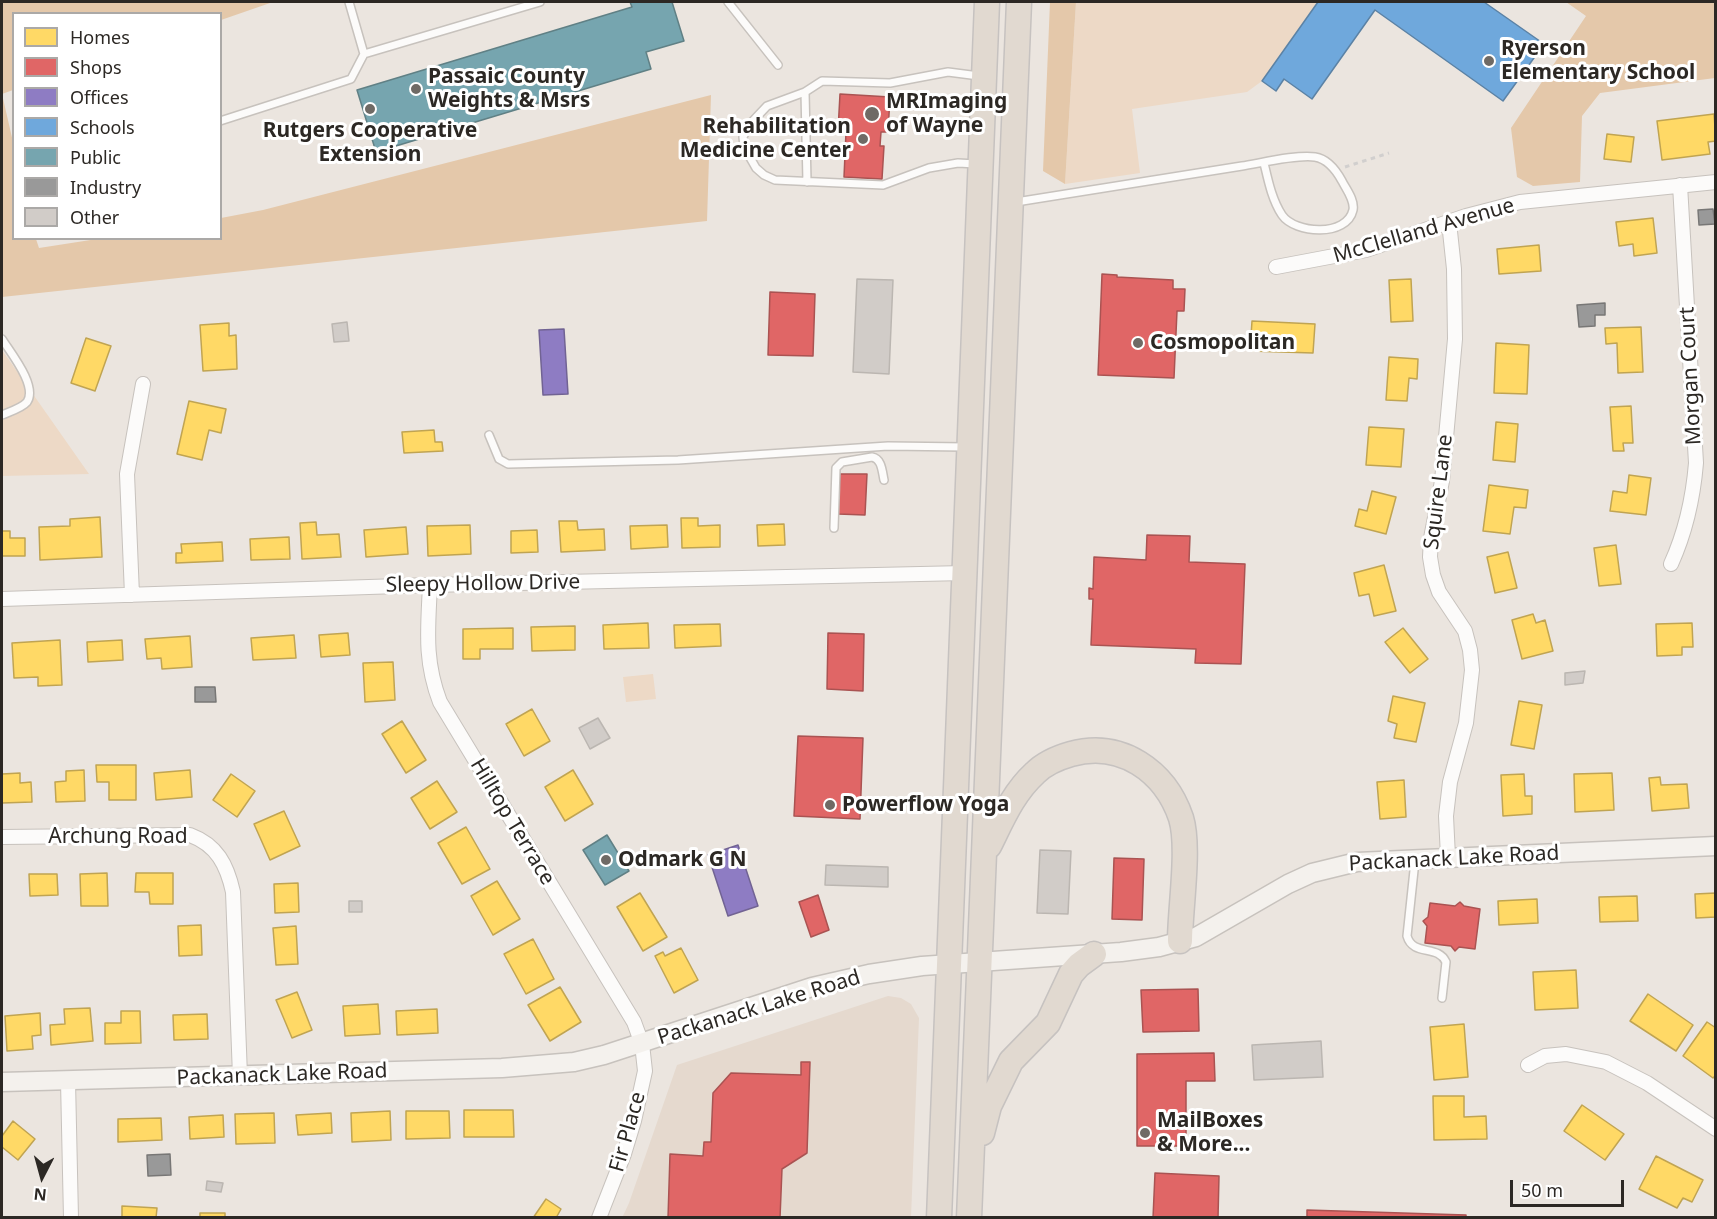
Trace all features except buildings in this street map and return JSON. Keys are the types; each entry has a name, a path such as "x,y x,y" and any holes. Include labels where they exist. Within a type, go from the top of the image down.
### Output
{"highway":[{"path":"939,1218 987,2"},
{"path":"969,1218 1019,2"},
{"path":"985,853 1014,795 1044,765 1055,759 1095,751 1109,752 1136,761 1165,786 1173,797 1182,821 1184,850 1180,941"},
{"path":"971,1173 989,1106 1011,1061 1048,1023 1071,974 1094,954"}],"street":[{"name":"McClelland Avenue","path":"1276,267 1333,258 1365,250 1497,207 1520,202 1716,182"},
{"name":"Morgan Court","path":"1671,564 1681,543 1689,517 1696,463 1680,185"},
{"name":"Squire Lane","path":"1448,857 1446,816 1450,782 1466,723 1472,670 1465,631 1439,592 1433,575 1431,557 1431,538 1442,481 1455,339 1454,269 1449,222"},
{"path":"132,595 127,474 143,384"},
{"name":"Sleepy Hollow Drive","path":"2,599 430,585 965,573"},
{"name":"Hilltop Terrace","path":"430,585 428,661 440,702 634,1022 642,1044"},
{"name":"Archung Road","path":"2,837 190,835 214,848 230,875 233,892 240,1076"},
{"name":"Packanack Lake Road","path":"2,1082 240,1076 548,1065 574,1062 642,1044 842,979 896,969 1138,950 1196,937 1288,884 1312,873 1357,862 1716,846"},
{"name":"Fir Place","path":"599,1218 634,1121 645,1071 642,1044"},
{"path":"1528,1065 1545,1056 1566,1054 1606,1062 1647,1083 1716,1129"},
{"path":"68,1081 71,1218"}],"lane":[{"path":"222,120 351,79 364,54 349,2"},
{"path":"364,54 522,4 540,2"},
{"path":"729,2 778,65"},
{"path":"981,165 958,163 928,168 882,185 775,180 756,168 744,147 743,137 749,125 767,106 805,92 822,81 890,83 948,72 984,76"},
{"path":"805,92 807,182"},
{"path":"1010,203 1264,163 1315,157 1324,160 1336,170 1350,196 1353,210 1347,221 1332,228 1310,230 1295,226 1283,216 1270,187 1264,163"},
{"path":"2,339 26,373 28,398 26,403 2,415"},
{"path":"489,435 499,459 508,464 678,460 888,446 970,447"},
{"path":"834,528 836,468 838,465 842,462 876,458 884,480"},
{"path":"1415,859 1407,936 1409,942 1416,948 1436,951 1445,958 1443,998"}],"path":[{"path":"1336,170 1389,153"}],"shaded area":[{"path":"2,2 273,2 222,20 222,12 12,12 12,90 2,94"},
{"path":"1050,2 1076,2 1065,184 1043,171"},
{"path":"1076,2 1318,2 1262,81 1247,92 1132,109 1140,173 1065,184"},
{"path":"1566,2 1715,2 1715,78 1600,93 1582,116 1580,182 1533,186 1517,177 1511,128 1586,16"},
{"path":"2,94 12,138 12,240 36,240 39,248 91,240 222,240 222,218 263,210 711,95 707,221 2,297"},
{"path":"2,350 89,474 2,476"},
{"path":"653,674 656,699 626,702 623,677"},
{"path":"888,996 901,998 911,1004 919,1018 911,1217 622,1218 677,1065"}],"place":[{"name":"Ryerson Elementary School","path":"1489,61"},
{"name":"Passaic County Weights & Msrs","path":"416,89"},
{"name":"Rutgers Cooperative Extension","path":"370,109"},
{"name":"MRImaging of Wayne","path":"872,114"},
{"name":"Rehabilitation Medicine Center","path":"863,139"},
{"name":"Cosmopolitan","path":"1138,343"},
{"name":"Powerflow Yoga","path":"830,805"},
{"name":"Odmark G N","path":"606,860"},
{"name":"MailBoxes & More...","path":"1145,1133"}]}
